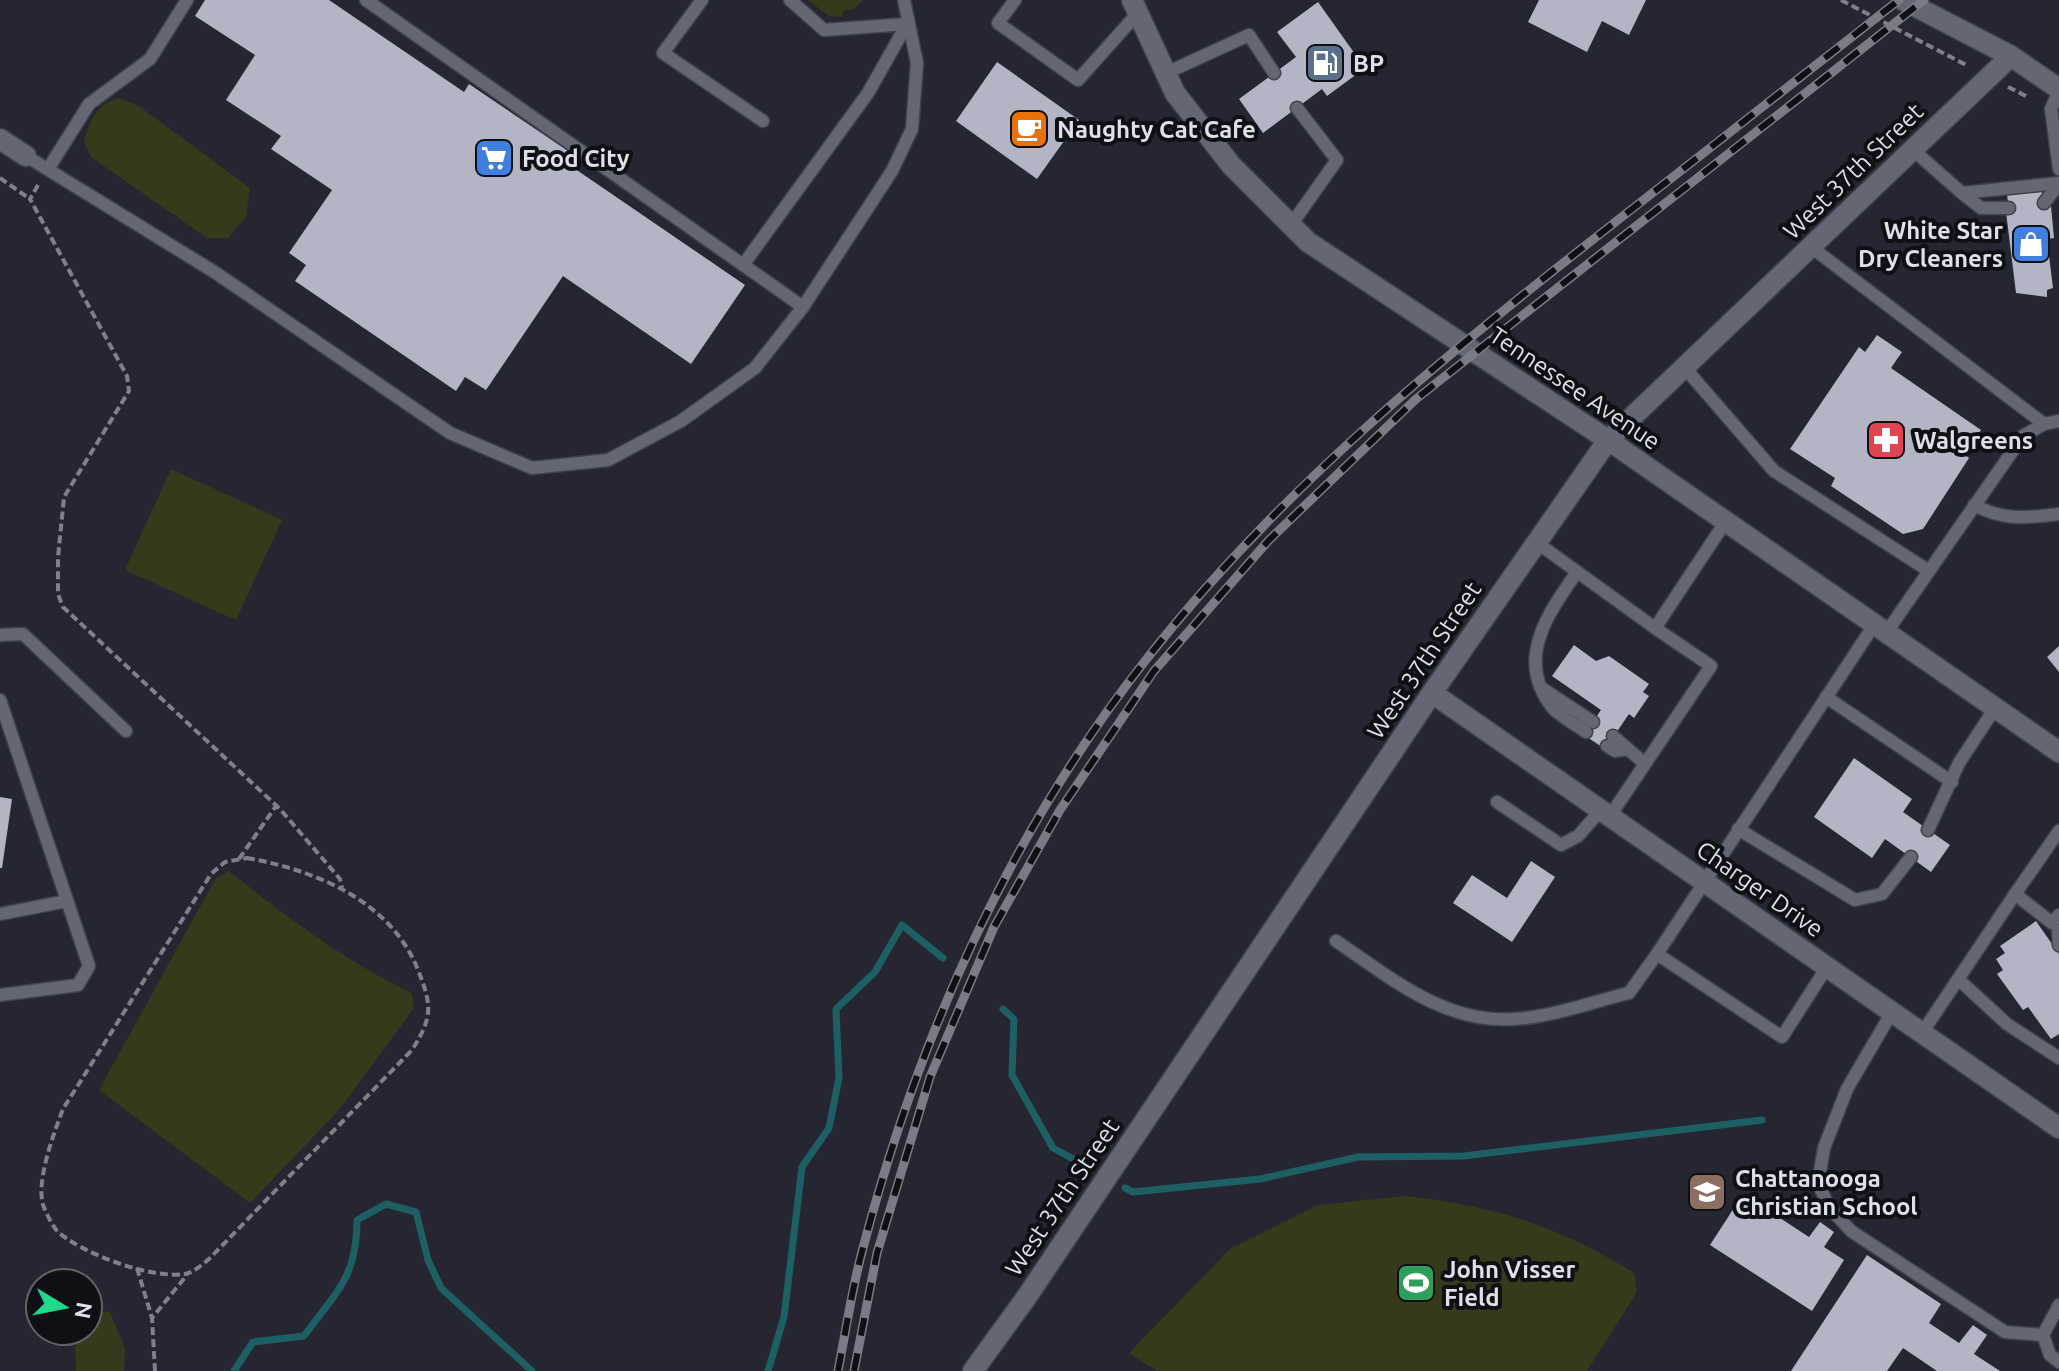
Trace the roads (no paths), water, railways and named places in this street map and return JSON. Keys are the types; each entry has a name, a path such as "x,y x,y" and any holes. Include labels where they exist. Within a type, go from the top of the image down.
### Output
{"street":[{"path":"1903,0 2011,56 2059,90"},
{"name":"Tennessee Avenue","path":"1135,7 1175,93 1231,165 1308,242 1608,440 2059,752"},
{"name":"West 37th Street","path":"973,1371 1026,1298 1432,693 1608,440 2011,56"},
{"path":"0,139 26,156"},
{"name":"Charger Drive","path":"1432,693 2059,1128"}],"lane":[{"path":"48,169 89,104 150,59 187,0"},
{"path":"366,0 803,307"},
{"path":"702,0 663,53 763,121"},
{"path":"790,0 824,30 907,24"},
{"path":"26,156 216,273 450,433 532,468 608,460 681,421 755,368 803,307 892,171 912,129 917,63 904,0"},
{"path":"1015,0 998,23 1078,80 1135,7"},
{"path":"743,265 868,93 907,24"},
{"path":"1166,73 1249,35 1274,73"},
{"path":"2059,90 2051,109 2059,169"},
{"path":"1291,225 1337,160 1297,108"},
{"path":"1913,150 1981,208 2009,208"},
{"path":"1962,193 2059,184"},
{"path":"2044,203 2059,184"},
{"path":"1811,247 2044,424"},
{"path":"1684,367 1774,471 1929,571"},
{"path":"1336,941 1423,999 1488,1019 1515,1020 1629,993 1826,697 1929,571 2023,436 2044,424 2059,421"},
{"path":"1974,505 1996,517 2016,520 2059,514"},
{"path":"1655,628 1726,521"},
{"path":"1497,802 1561,845 1578,836 1605,813 1711,666 1536,542"},
{"path":"1577,572 1554,605 1538,639 1533,662 1551,707 1589,727"},
{"path":"0,635 23,634 126,731"},
{"path":"1826,697 1952,782"},
{"path":"0,700 89,966 78,985 0,995"},
{"path":"1928,830 1959,763 1995,708"},
{"path":"1610,741 1615,751 1628,749 1644,763"},
{"path":"1738,829 1855,900 1882,894 1911,857"},
{"path":"1922,1033 2059,831"},
{"path":"2015,894 2057,925 2059,945"},
{"path":"0,914 67,901"},
{"path":"1657,954 1782,1037 1827,967"},
{"path":"1958,979 2007,1024 2059,1058"},
{"path":"1892,1012 1847,1089 1824,1148 1818,1183 1829,1207 1851,1231 2005,1332 2043,1335"},
{"path":"2059,1305 2043,1335 2050,1355 2059,1362"}],"waterway":[{"path":"768,1371 784,1317 802,1167 829,1128 839,1078 836,1009 875,972 902,925 943,958"},
{"path":"1003,1009 1014,1019 1012,1075 1053,1148 1088,1167"},
{"path":"1125,1188 1133,1192 1260,1179 1358,1157 1464,1156 1762,1120"},
{"path":"234,1371 253,1342 304,1336 334,1296 348,1271 353,1257 357,1220 386,1204 416,1212 428,1260 441,1288 532,1371"}],"railway":[{"path":"838,1371 859,1263 885,1169 941,1015 974,940 1052,795 1096,727 1145,661 1250,540 1423,377 1546,276 1899,0"},
{"path":"854,1371 877,1253 930,1077 994,927 1060,810 1154,671 1269,540 1416,399 1924,0"}],"place":[{"name":"BP","path":"1325,63"},
{"name":"Naughty Cat Cafe","path":"1029,129"},
{"name":"Food City","path":"494,158"},
{"name":"White Star Dry Cleaners","path":"2031,244"},
{"name":"Walgreens","path":"1886,440"},
{"name":"Chattanooga Christian School","path":"1707,1192"},
{"name":"John Visser Field","path":"1416,1283"}]}
